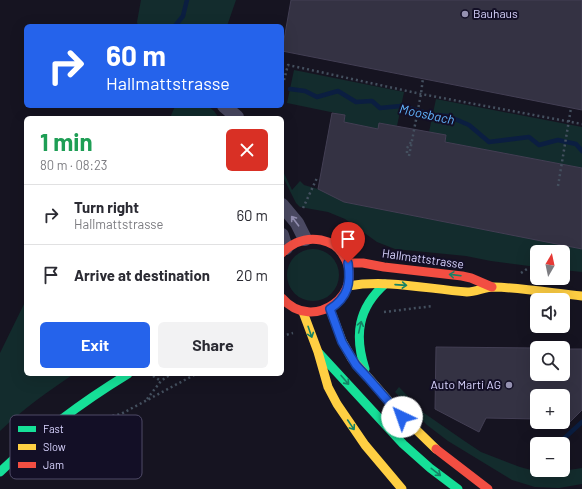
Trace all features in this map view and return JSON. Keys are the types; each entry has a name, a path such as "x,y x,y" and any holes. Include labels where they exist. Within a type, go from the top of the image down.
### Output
{"main road":[{"path":"284,251 295,242 305,239 320,239 330,242 344,255 350,272 348,286 344,296 338,304 330,309 316,312 303,312 284,302"},
{"name":"Hallmattstrasse","path":"348,263 363,262 384,267 462,276 471,278 492,287 582,296"},
{"name":"Hallmattstrasse","path":"348,286 364,283 385,284 469,292 492,287"},
{"path":"368,378 361,361 358,334 363,314 370,299 375,292 385,284"},
{"path":"330,309 346,351 356,365 412,427 436,449 488,489"},
{"path":"303,312 318,352 328,387 337,404 365,445 402,489"},
{"path":"318,352 409,449 458,489"},
{"path":"66,415 99,391 125,376"},
{"path":"0,472 10,462"},
{"path":"461,469 500,489"}],"street":[{"path":"227,108 237,114"},
{"path":"284,207 298,223 305,239"}],"path":[{"path":"284,80 288,65 421,96 582,124"},
{"path":"408,155 408,148 412,138 421,96 422,78"},
{"path":"558,186 571,108"},
{"path":"301,215 317,178"},
{"path":"380,313 427,307"},
{"path":"154,376 161,381"},
{"path":"146,401 161,381 168,376"},
{"path":"116,415 121,414 192,376"}],"green space":[{"path":"141,0 236,0 228,24 138,24"},
{"path":"294,70 404,92 397,126 380,123 378,129 344,122 345,115 287,103"},
{"path":"436,99 582,127 582,168 445,142 446,135 429,132"},
{"path":"174,108 210,108 218,116 171,116"},
{"path":"284,173 292,190 300,181 304,185 318,189 344,202 562,245 530,245 530,266 466,256 395,249 377,242 345,219 328,212 300,207 296,203 284,179"},
{"path":"570,247 582,249 582,272 570,271"},
{"path":"313,249 323,251 331,257 337,265 339,275 337,285 331,293 323,299 313,301 303,299 295,293 289,285 287,275 289,265 295,257 303,251"},
{"path":"24,304 24,376 71,376 18,415 10,415 10,422 0,431 0,353"},
{"path":"399,387 424,413 481,452 530,470 530,477 570,477 570,470 582,468 582,484 559,488 535,487 512,480 448,441 427,425 395,392"}],"building":[{"path":"291,0 582,0 582,110 284,51 284,40"},
{"path":"332,113 345,115 344,122 378,129 379,123 446,135 445,142 582,168 582,249 570,247 570,245 562,245 344,202 318,189"},
{"name":"Auto Marti AG","path":"436,347 530,348 530,381 570,381 570,349 582,349 582,410 570,422 570,389 530,389 530,419 486,418 479,432 435,409"}],"waterway":[{"name":"Moosbach","path":"177,24 183,16 187,0"},
{"name":"Moosbach","path":"290,89 305,91 317,97 338,91 356,102 372,101 380,108 401,106 434,115 448,116 469,125 489,142 529,137 539,145 558,140 576,144 582,151"},
{"path":"566,437 582,422"}],"traffic: fast":[{"path":"365,369 360,345 359,333 361,323 364,312 369,303 385,284"},
{"path":"319,353 403,444 430,468 458,489"},
{"path":"67,415 125,376"},
{"path":"0,472 10,463"}],"traffic: slow":[{"path":"348,286 363,284 393,284 467,292 494,287 527,289 582,296"},
{"path":"330,309 342,341 352,359 401,415 436,449"},
{"path":"303,312 318,352 328,387 337,404 365,445 402,489"}],"traffic: jam":[{"path":"284,251 300,241 310,239 325,241 331,243 339,249 349,269 348,283 343,295 334,304 322,310 308,312 295,308 284,300"},
{"path":"348,263 363,263 384,267 462,276 471,278 492,287"},
{"path":"436,449 488,489"}],"place":[{"name":"Bauhaus","path":"465,14"},
{"name":"Auto Marti AG","path":"509,385"}],"route":[{"path":"348,263 350,280 348,286 344,296 338,304 330,309 338,333 346,351 356,365 402,417"}]}
